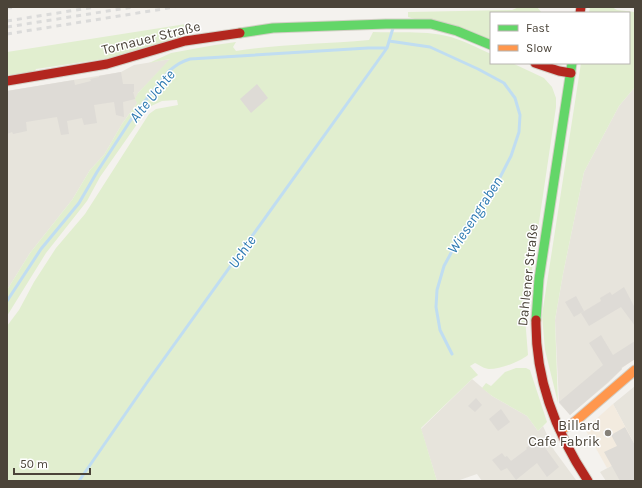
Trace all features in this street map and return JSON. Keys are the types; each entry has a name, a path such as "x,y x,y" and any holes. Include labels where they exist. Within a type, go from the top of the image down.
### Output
{"street":[{"name":"Tornauer Straße","path":"7,81 107,64 185,41 273,28 431,24 445,27 490,45"},
{"path":"538,64 559,71 571,73"},
{"name":"Dahlener Straße","path":"572,64 542,259 536,311 536,335 541,376 549,403 572,456 588,481"},
{"path":"560,430 571,425 635,370"}],"shaded area":[{"path":"171,59 138,93 137,103 122,124 104,155 90,170 72,200 30,253 7,290 7,91 121,72 134,65"},
{"path":"635,87 635,359 622,368 608,383 570,415 559,403 555,320 563,274 584,172 619,106"},
{"path":"472,379 492,396 527,416 538,431 543,426 554,450 576,480 482,481 477,474 457,481 437,481 421,429"},
{"path":"635,386 635,445 613,404"},
{"name":"Billard Cafe Fabrik","path":"613,404 635,445 635,453 607,468 585,429"},
{"path":"624,459 635,481 606,481 600,472"}],"green space":[{"path":"519,7 537,7 541,12 490,12 490,41 408,17 408,12 512,10"},
{"path":"590,7 612,7 617,10 635,12 635,87 619,106 584,172 555,320 558,403 545,350 542,315 581,64 630,64 630,12 589,12"},
{"path":"186,24 187,37 123,56 36,69 34,73 7,75 7,52"},
{"path":"373,32 432,33 451,37 490,54 490,64 514,64 544,78 552,87 556,98 556,107 525,317 528,355 515,363 494,369 487,369 475,363 470,366 478,375 421,428 437,481 7,481 7,326 19,310 34,282 56,248 85,214 149,114 156,109 178,105 177,100 162,101 149,107 100,177 87,201 46,253 7,316 7,290 30,253 72,200 90,170 104,155 122,124 137,103 135,99 138,93 170,59 149,63 171,53 236,42 233,47 236,51 285,45 369,40"},
{"path":"516,368 526,368 530,370 547,422 538,431 527,416 492,396 482,388 486,383 491,386 505,372"}],"building":[{"path":"121,72 123,84 134,84 133,92 135,99 123,102 124,117 116,115 114,102 94,105 97,123 84,125 82,118 67,121 69,134 61,135 57,117 26,122 27,131 13,134 12,132 7,134 7,91 74,80 75,85 91,81 90,79 99,76"},
{"path":"257,84 268,98 251,113 240,99"},
{"path":"624,287 635,308 635,326 621,307 589,326 581,313 601,301 600,298 610,292 612,295"},
{"path":"576,296 584,311 574,317 565,302"},
{"path":"601,335 613,355 635,341 635,359 621,368 622,369 607,383 570,415 559,402 603,365 589,343"},
{"path":"476,398 482,405 475,412 468,406"},
{"path":"501,409 510,422 498,431 489,419"},
{"path":"625,427 635,445 635,481 620,481 604,452 617,446 611,435"},
{"path":"538,438 559,467 547,477 537,463 516,480 507,468 501,471 492,460 502,453 511,461 527,449 526,448"}],"waterway":[{"name":"Uchte","path":"79,481 148,381 387,48 393,28"},
{"name":"Wiesengraben","path":"389,41 430,47 478,69 504,83 515,98 520,115 519,132 511,156 493,191 464,229 444,266 437,290 436,307 440,330 452,354"},
{"name":"Alte Uchte","path":"7,301 41,249 79,203 134,115 169,71 177,65 190,59 387,48"}],"railway":[{"path":"7,8 16,7"},
{"path":"7,21 95,7"},
{"path":"7,27 133,7"},
{"path":"7,34 175,7"}],"traffic: fast":[{"path":"240,33 273,28 431,24 457,31 490,45"},
{"path":"536,320 539,279 572,64"}],"traffic: slow":[{"path":"560,430 571,425 635,370"}],"traffic: jam":[{"path":"580,12 581,7"},
{"path":"7,81 107,64 185,41 240,33"},
{"path":"538,64 559,71 571,73"},
{"path":"536,320 539,363 550,405 566,444 588,481"}],"place":[{"name":"Billard Cafe Fabrik","path":"608,433"}]}
